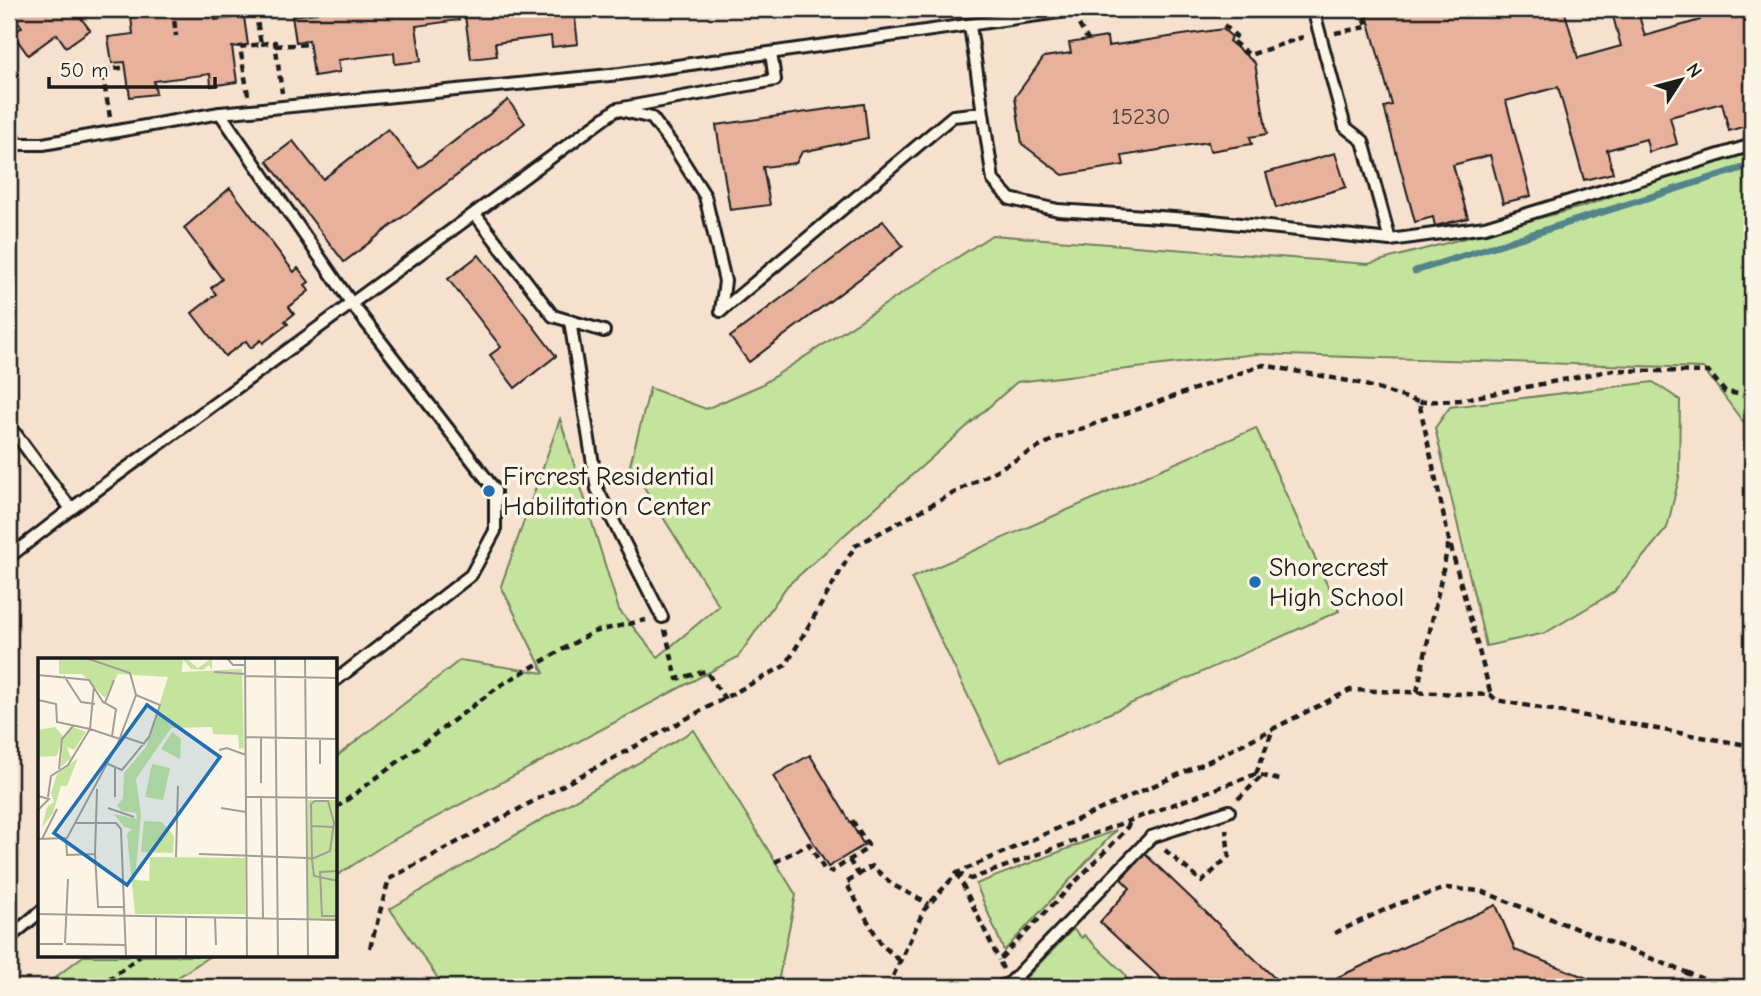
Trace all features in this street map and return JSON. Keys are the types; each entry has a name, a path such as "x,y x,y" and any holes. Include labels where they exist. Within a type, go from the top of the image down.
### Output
{"lane":[{"path":"9,153 18,144 52,143 220,113 620,74 1081,9"},
{"path":"1313,9 1345,127 1363,142 1390,240"},
{"path":"970,26 993,180 1010,199 1058,210 1203,220 1390,240 1485,226 1752,145"},
{"path":"9,557 617,109 775,80 771,53"},
{"path":"617,109 652,118 705,196 725,281 721,311 953,116 982,113"},
{"path":"220,113 352,304 495,490 495,531 471,575 338,678"},
{"path":"9,130 18,144"},
{"path":"475,214 553,316 604,331"},
{"path":"570,321 597,488 662,617"},
{"path":"9,425 71,509"},
{"path":"1005,985 1151,837 1229,811"},
{"path":"9,937 38,914"}],"path":[{"path":"173,9 176,36"},
{"path":"255,9 261,44"},
{"path":"1327,35 1367,27 1363,9"},
{"path":"1079,24 1088,40"},
{"path":"1224,25 1236,36 1232,41 1250,55 1303,37"},
{"path":"248,98 240,47 275,42 282,93"},
{"path":"275,46 310,44"},
{"path":"110,118 102,71 126,67"},
{"path":"370,948 389,879 786,665 855,546 1058,437 1263,365 1359,383 1419,402 1460,400 1613,370 1709,372 1725,392 1752,396"},
{"path":"1419,402 1449,540 1491,695 1496,700 1752,746"},
{"path":"1418,692 1449,540"},
{"path":"338,806 500,684 593,632 662,617 677,679 706,671 725,699"},
{"path":"888,987 929,904 957,873 1209,761 1350,690 1491,695"},
{"path":"1256,774 1273,728"},
{"path":"957,873 971,879 1256,774 1283,781"},
{"path":"1165,850 1202,883 1229,856 1225,834 1229,811 1241,794 1263,776"},
{"path":"775,862 809,844 824,869 831,872 867,845 852,820"},
{"path":"999,960 1125,832 1131,820"},
{"path":"849,860 859,875"},
{"path":"899,960 881,944 846,883 872,866 893,886 929,904"},
{"path":"957,873 999,960 1005,985"},
{"path":"1335,933 1395,905 1446,888 1481,891 1723,987"},
{"path":"98,987 137,958"},
{"path":"1682,987 1688,973"}],"shaded area":[{"path":"9,9 1752,9 1752,987 9,987"}],"green space":[{"path":"1752,144 1752,434 1703,368 1256,354 1017,382 787,586 738,657 389,842 338,875 338,755 460,660 544,673 501,586 560,419 619,610 658,657 719,606 630,465 650,388 706,409 761,385 992,235 1368,264 1585,206"},
{"path":"1653,382 1680,400 1679,478 1667,528 1614,592 1545,633 1486,646 1435,428 1450,407"},
{"path":"1256,428 1339,611 1000,762 911,578"},
{"path":"694,730 796,895 777,987 444,987 390,909"},
{"path":"1116,830 1004,951 976,884"},
{"path":"1073,929 1082,938 1084,935 1124,973 1130,987 1022,987 1020,984"},
{"path":"80,958 207,958 163,987 43,987"}],"building":[{"path":"9,9 74,9 90,30 66,47 57,34 28,55 13,34 22,27"},
{"path":"214,9 215,20 244,17 248,45 232,47 237,82 211,86 210,74 154,81 156,94 130,97 125,62 112,63 108,37 133,34 131,17"},
{"path":"316,9 459,9 459,20 416,26 421,61 395,64 394,53 338,60 340,72 314,76 309,40 296,42 292,16 317,13"},
{"path":"464,9 574,9 578,44 552,47 551,36 495,43 497,56 471,59"},
{"path":"1388,9 1564,9 1578,58 1621,46 1611,9 1637,9 1645,36 1700,20 1696,9 1727,9 1729,15 1752,9 1752,124 1729,131 1722,103 1670,117 1677,144 1649,152 1646,139 1607,150 1613,173 1584,180 1558,87 1506,101 1531,196 1503,203 1490,155 1453,165 1468,218 1435,226 1433,217 1415,222 1384,107 1392,105 1367,15"},
{"path":"1223,29 1232,37 1229,41 1255,63 1267,134 1250,137 1252,144 1210,151 1208,142 1122,156 1124,165 1063,175 1022,144 1015,97 1044,57 1071,53 1069,43 1107,37 1108,46"},
{"path":"508,100 525,123 344,262 267,161 293,141 323,179 388,129 419,168"},
{"path":"864,104 868,138 802,152 796,163 763,167 770,205 730,210 716,125"},
{"path":"1335,153 1346,187 1276,208 1266,173"},
{"path":"230,188 294,272 298,268 309,282 305,285 309,291 289,307 294,314 285,321 288,324 263,343 261,340 251,348 246,341 225,356 192,313 216,294 211,288 222,279 184,228"},
{"path":"883,221 903,246 749,362 730,337"},
{"path":"479,255 556,356 515,388 490,355 501,347 448,279"},
{"path":"810,755 864,845 828,867 773,776"},
{"path":"1145,854 1284,987 1170,987 1100,922 1130,888 1121,879"},
{"path":"1496,905 1515,950 1610,987 1316,987"}],"waterway":[{"path":"1415,271 1752,165"}],"place":[{"name":"Fircrest Residential Habilitation Center","path":"489,491"},
{"name":"Shorecrest High School","path":"1255,582"}]}
